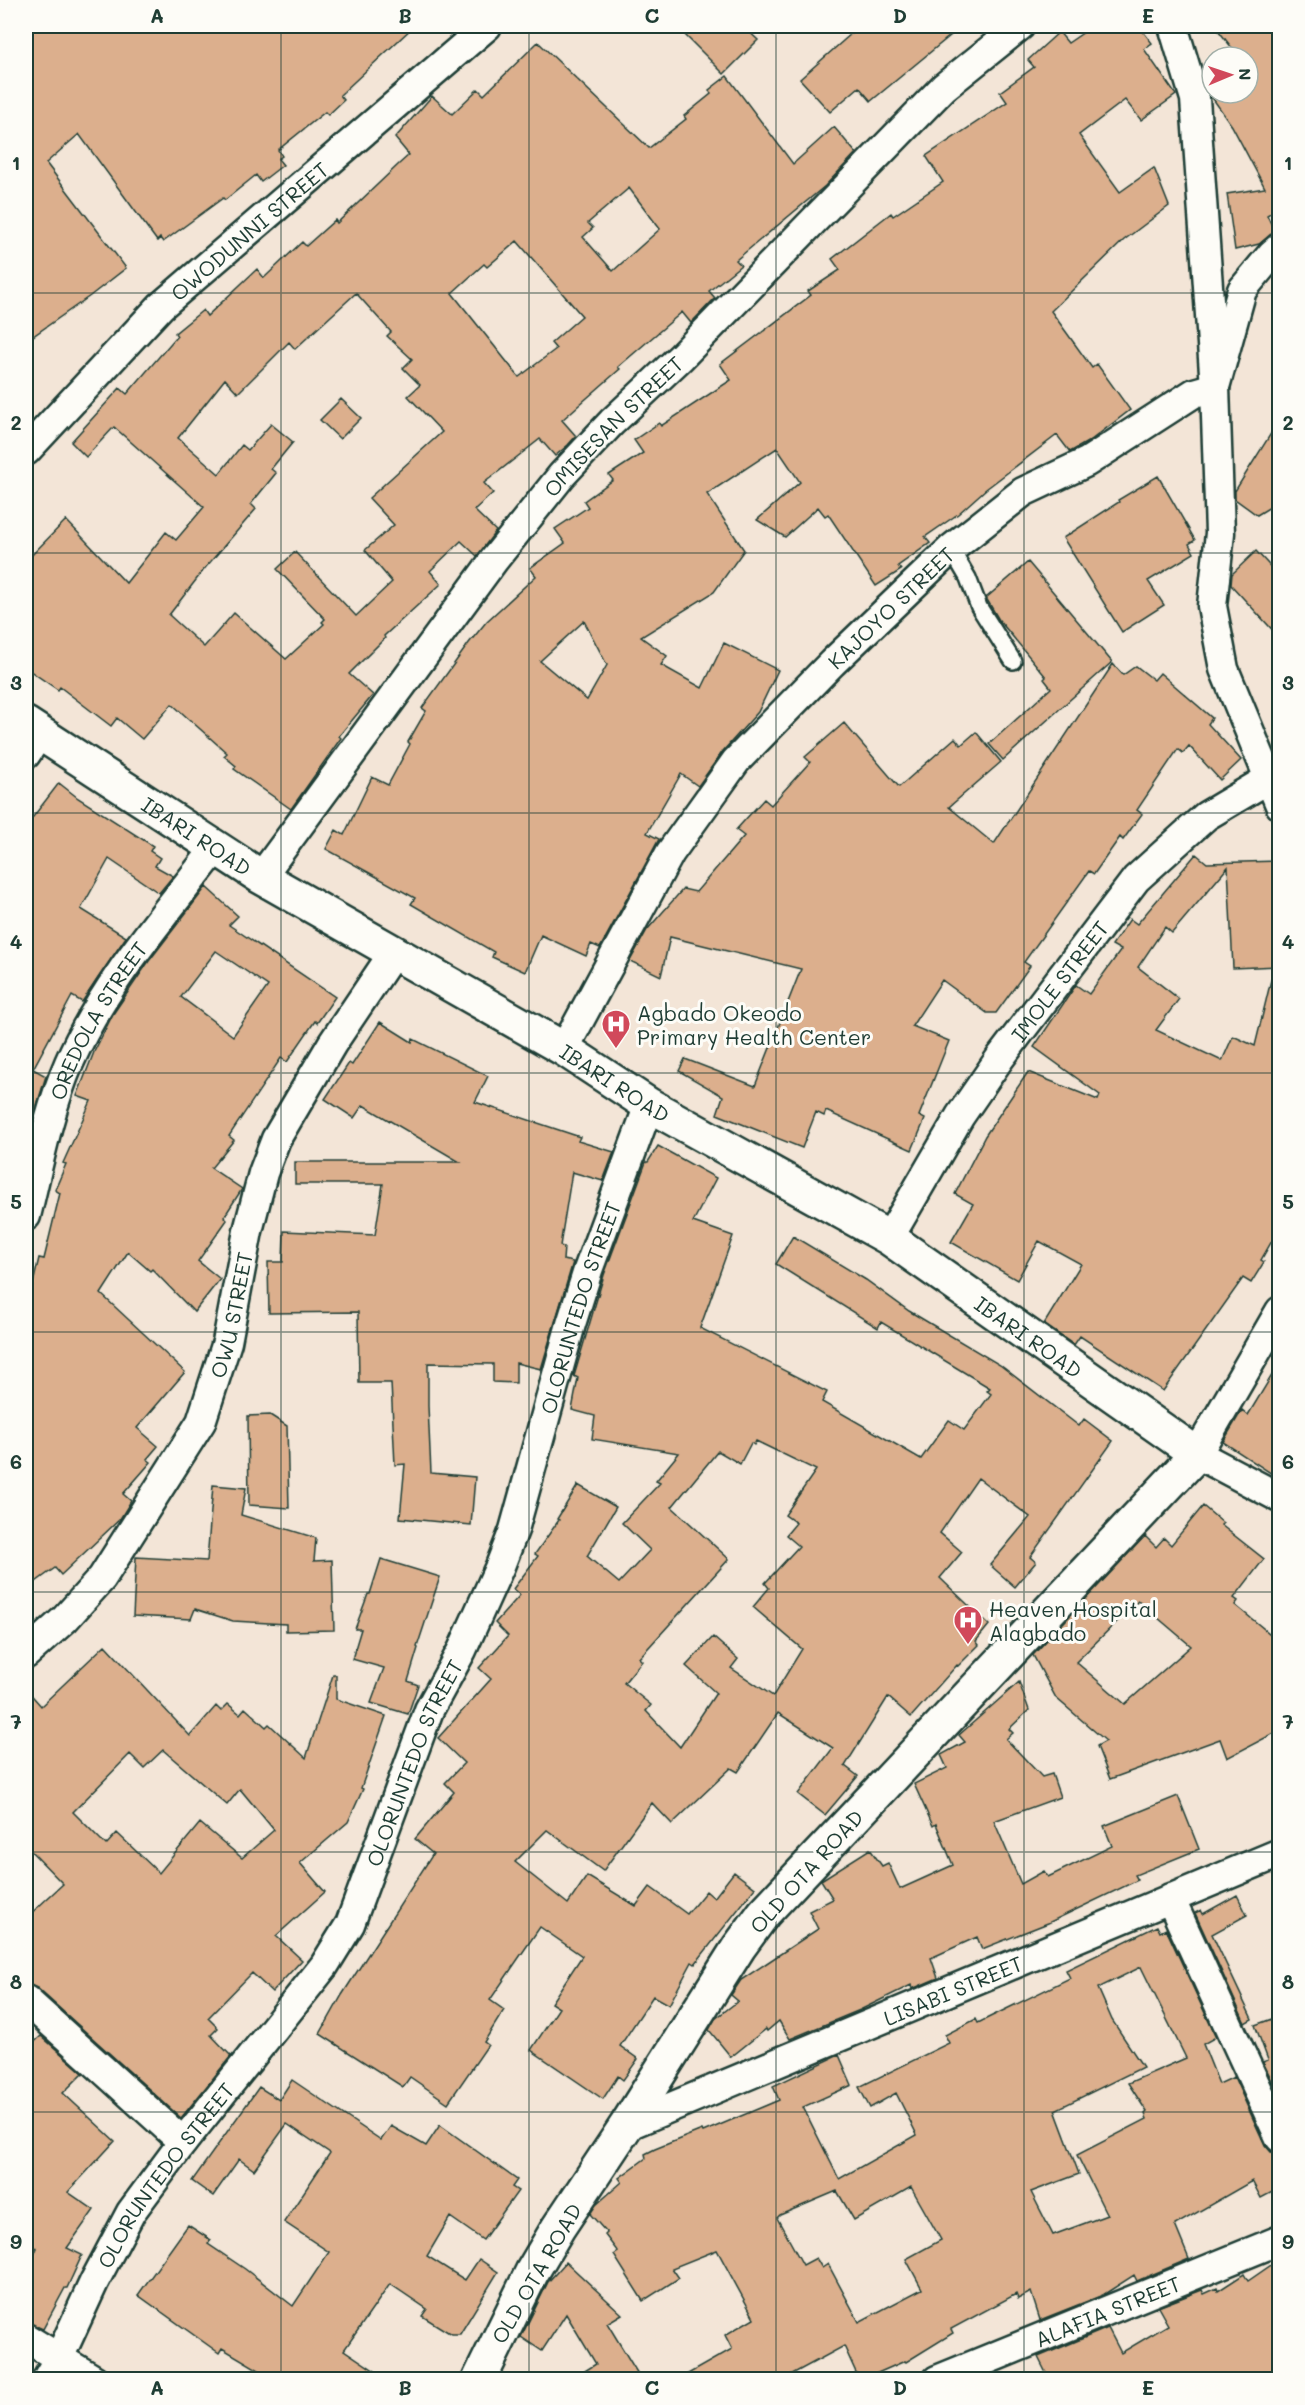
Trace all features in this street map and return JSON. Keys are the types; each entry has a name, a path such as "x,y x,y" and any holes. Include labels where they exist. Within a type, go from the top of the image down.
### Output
{"street":[{"name":"OWODUNNI STREET","path":"26,451 160,306 487,26"},
{"name":"OMISESAN STREET","path":"261,877 494,560 562,475 612,422 681,357 944,87 1020,26"},
{"path":"1173,26 1195,99 1215,387 1220,533 1212,606 1224,669 1275,774 1280,805"},
{"path":"1215,387 1242,290 1280,247"},
{"name":"KAJOYO STREET","path":"564,1049 670,853 736,761 832,663 951,549 1023,492 1087,462 1194,393 1215,387"},
{"name":"IBARI ROAD","path":"30,737 261,877 564,1049 650,1105 889,1238 1197,1454"},
{"name":"IMOLE STREET","path":"889,1238 960,1116 993,1068 1136,879 1206,816 1275,774"},
{"name":"OREDOLA STREET","path":"26,1216 45,1138 68,1065 90,1019 111,985 215,849"},
{"name":"OWU STREET","path":"26,1654 65,1619 102,1578 201,1422 226,1342 248,1231 263,1173 276,1139 332,1044 394,952"},
{"name":"OLORUNTEDO STREET","path":"53,2369 94,2282 132,2212 183,2142 324,1966 350,1924 429,1710 466,1639 514,1530 588,1270 650,1105"},
{"path":"1280,1311 1197,1454 1280,1498"},
{"name":"OLD OTA ROAD","path":"478,2379 532,2272 558,2228 764,1913 1197,1454"},
{"name":"LISABI STREET","path":"626,2126 1280,1853"},
{"path":"1170,1898 1280,2138"},
{"path":"26,2000 183,2142"},
{"name":"ALAFIA STREET","path":"937,2379 1280,2240"},
{"path":"26,2338 53,2369 95,2379"}],"lane":[{"path":"951,549 968,578 980,607 1013,661"}],"building":[{"path":"26,26 414,26 340,95 344,100 328,115 325,112 278,150 282,156 278,159 283,165 261,182 256,175 225,200 223,198 163,242 160,238 157,241 79,134 46,163 126,268 26,341"},
{"path":"676,26 743,26 758,40 724,74"},
{"path":"860,26 962,26 871,101 859,87 830,112 800,79"},
{"path":"1093,26 1139,26 1152,43 1144,49 1176,95 1141,120 1125,100 1079,135 1120,192 1154,168 1169,206 1124,240 1051,311 1092,368 1097,364 1130,410 1091,440 1070,452 1057,435 986,489 958,514 925,537 930,543 898,566 901,570 876,586 828,514 825,516 818,507 785,537 757,520 800,482 777,448 707,494 744,550 714,592 641,637 667,656 661,665 702,688 724,643 778,670 758,712 723,751 698,786 681,774 647,833 659,839 600,948 591,944 586,956 541,935 525,972 492,957 494,952 411,904 415,898 326,849 336,830 344,835 372,777 388,785 410,744 408,742 426,711 422,708 469,643 487,621 536,576 530,568 565,543 555,529 588,507 584,501 613,480 609,475 643,453 634,440 659,423 661,426 731,380 720,364 811,295 808,291 840,270 832,259 891,213 893,216 943,182 926,156 1007,102 1000,92 1034,67 1028,60 1059,32 1068,43","holes":["584,621 607,665 587,700 540,661"]},
{"path":"1215,26 1280,26 1280,215 1277,209 1267,215 1275,232 1259,244 1235,250 1227,194 1265,188 1232,126 1217,105 1260,105 1260,45 1230,45"},
{"path":"538,42 649,148 686,119 684,116 711,94 709,90 727,76 793,164 834,127 856,153 825,186 736,260 741,265 709,291 715,298 691,323 682,312 618,367 620,369 562,420 576,436 568,445 555,456 540,439 484,483 493,493 474,510 496,531 477,556 461,541 430,571 441,584 384,636 385,638 349,674 373,695 339,736 341,738 291,809 234,769 236,766 224,756 227,753 172,704 142,739 117,718 111,726 60,687 58,690 26,668 26,561 66,520 126,583 166,532 176,540 204,507 114,427 86,457 71,442 120,388 127,394 177,336 175,333 203,310 207,316 257,269 264,278 302,242 306,246 335,220 337,223 409,155 395,138 432,96 452,114 478,89 484,95","holes":["629,188 660,229 613,271 583,237 593,228 588,223","517,241 582,316 551,343 556,349 519,377 452,293 484,264 487,267","356,293 391,332 387,336 412,359 403,368 420,385 408,396 442,432 369,498 394,525 365,550 392,582 356,616 295,552 277,569 325,619 322,622 324,624 286,659 234,613 204,647 169,615 206,567 256,509 251,504 276,473 271,469 293,442 271,424 248,450 242,445 219,474 178,438 225,379 238,393 289,342 295,349"]},
{"path":"341,399 361,418 340,439 320,420"},
{"path":"1280,419 1280,501 1257,515 1235,499 1235,491"},
{"path":"1158,476 1195,540 1189,544 1194,553 1148,581 1164,605 1122,632 1063,538"},
{"path":"1256,551 1280,577 1280,638 1231,585 1232,574"},
{"path":"1028,562 1112,662 1003,760 989,744 1051,688 1044,679 1046,677 999,620 986,598"},
{"path":"1113,664 1123,675 1136,666 1154,680 1160,673 1212,718 1208,724 1241,760 1220,780 1189,746 1183,753 1178,749 1137,810 1142,814 1123,840 1120,837 1094,874 1089,871 1024,962 1030,966 996,1013 987,1013 942,980 912,1026 949,1041 919,1116 925,1119 912,1150 826,1111 824,1116 816,1112 802,1148 717,1114 723,1096 679,1071 685,1059 755,1086 801,969 670,937 661,976 630,961 647,930 683,889 696,892 744,836 736,830 764,799 771,805 810,762 805,757 844,723 899,787 955,738 961,745 976,732 1001,762 949,807 994,844"},
{"path":"59,783 78,798 153,846 150,851 160,858 155,866 173,876 159,893 109,859 81,909 126,937 82,1002 72,996 33,1069 46,1076 36,1108 26,1126 26,826"},
{"path":"1196,854 1207,863 1280,861 1280,966 1233,968 1228,867 1172,933 1165,927 1138,967 1179,999 1156,1030 1222,1061 1233,1036 1255,1046 1271,980 1280,982 1280,1227 1261,1260 1264,1262 1251,1283 1243,1278 1163,1391 1080,1336 1074,1345 1044,1324 1081,1264 1039,1241 1017,1280 951,1242 973,1204 955,1194 985,1136 1028,1072 1098,1100 1100,1095 1034,1047 1076,985 1089,994 1121,950 1112,945 1130,919 1137,924"},
{"path":"206,887 238,916 229,925 335,997 317,1023 315,1021 287,1062 281,1058 229,1136 234,1140 211,1168 242,1189 224,1217 227,1220 198,1261 220,1279 194,1312 152,1269 150,1271 128,1252 101,1294 185,1372 137,1428 158,1446 147,1459 151,1462 123,1494 131,1501 120,1519 61,1575 55,1568 26,1589 26,1314 39,1258 44,1259 60,1193 55,1190 66,1164 63,1163 91,1101 77,1096 94,1052 113,1014 149,961","holes":["216,951 268,986 233,1036 181,997"]},
{"path":"380,1022 412,1042 413,1039 488,1076 475,1102 580,1137 578,1141 614,1152 603,1181 572,1172 560,1246 564,1247 563,1260 573,1262 541,1369 516,1363 516,1383 493,1382 493,1364 428,1363 431,1473 475,1477 471,1525 400,1518 405,1464 395,1465 391,1383 359,1383 358,1312 269,1313 268,1262 283,1262 284,1231 375,1235 383,1184 295,1184 295,1162 460,1162 363,1105 354,1118 325,1099 349,1063 352,1065"},
{"path":"658,1146 716,1178 693,1222 733,1236 700,1328 827,1392 822,1402 921,1459 949,1420 964,1430 991,1394 987,1391 990,1388 881,1322 878,1328 776,1264 793,1236 866,1280 909,1311 1000,1365 1079,1426 1084,1419 1113,1441 1030,1557 1036,1562 1015,1587 990,1565 1030,1517 978,1478 940,1533 962,1552 940,1578 989,1625 976,1641 979,1645 957,1665 911,1717 888,1697 845,1766 858,1776 825,1815 798,1794 833,1748 778,1713 738,1772 731,1768 672,1824 652,1803 603,1871 547,1830 515,1862 568,1904 587,1876 636,1906 650,1887 687,1914 706,1891 714,1898 734,1872 755,1888 695,1964 692,1962 669,2005 653,1996 620,2046 638,2059 623,2080 618,2076 603,2099 531,2050 559,2008 551,2003 582,1956 540,1927 490,2000 504,2010 484,2042 488,2045 448,2103 410,2077 403,2087 320,2034 342,1995 433,1854 415,1839 454,1792 445,1783 464,1763 438,1738 491,1679 479,1668 508,1636 495,1623 520,1595 513,1589 538,1556 535,1554 559,1520 557,1519 578,1485 616,1507 587,1556 619,1583 650,1550 622,1523 660,1483 656,1481 679,1453 592,1439 595,1416 572,1410 578,1378 574,1376 604,1275 646,1162","holes":["756,1441 816,1470 785,1515 796,1523 786,1535 799,1546 765,1583 769,1588 753,1607 802,1649 773,1696 731,1668 738,1659 713,1637 686,1666 716,1693 680,1747 646,1711 651,1705 624,1683 642,1661 639,1658 729,1559 672,1507 718,1451 740,1464 751,1443 754,1445"]},
{"path":"1280,1362 1280,1479 1223,1442 1242,1410 1248,1415"},
{"path":"270,1415 287,1426 289,1508 249,1505 248,1416"},
{"path":"213,1485 246,1488 241,1515 316,1538 314,1561 332,1560 334,1630 286,1631 286,1624 233,1621 195,1609 191,1619 133,1616 136,1557 207,1561"},
{"path":"1203,1506 1223,1523 1221,1525 1264,1559 1234,1598 1238,1601 1235,1605 1280,1642 1280,1730 1227,1758 1220,1739 1110,1779 1097,1746 1106,1741 1056,1698 1033,1655 1145,1536 1156,1547 1164,1538 1171,1545","holes":["1138,1601 1191,1646 1125,1704 1076,1662"]},
{"path":"381,1559 440,1577 408,1681 418,1685 408,1714 371,1703 384,1668 352,1659 361,1629 355,1629 368,1594 370,1594"},
{"path":"105,1645 190,1736 216,1706 221,1711 228,1704 240,1714 245,1708 266,1727 269,1724 306,1758 333,1675 336,1675 336,1699 386,1716 361,1788 363,1789 348,1822 300,1863 325,1892 276,1936 302,1960 272,1992 252,1973 208,2018 218,2028 211,2035 231,2056 181,2118 37,1988 26,1984 26,1918 63,1884 26,1846 26,1689 41,1706","holes":["163,1750 227,1805 240,1789 274,1830 242,1858 200,1823 159,1873 117,1833 106,1845 73,1812 130,1754 144,1768"]},
{"path":"1019,1682 1029,1710 1009,1729 1013,1733 1006,1739 1042,1777 1052,1774 1060,1797 994,1821 1021,1884 1044,1871 1048,1877 1112,1846 1104,1826 1178,1796 1199,1849 1135,1875 1138,1880 1048,1923 982,1949 977,1937 931,1958 938,1978 912,1989 911,1985 860,2010 790,2039 779,2021 731,2057 709,2030 715,2019 738,2001 731,1995 741,1980 818,1929 809,1911 833,1899 821,1880 870,1849 882,1866 888,1863 900,1889 953,1865 936,1824 933,1826 914,1784 947,1768 941,1755 965,1742 959,1735"},
{"path":"1237,1895 1247,1915 1212,1934 1252,2019 1245,2023 1195,1913 1201,1910 1203,1914"},
{"path":"1157,1926 1160,1932 1166,1929 1216,2037 1203,2044 1219,2084 1234,2077 1265,2145 1271,2152 1280,2154 1280,2188 1261,2198 1252,2181 1175,2225 1189,2259 1137,2281 1134,2275 1103,2295 1040,2320 1031,2292 1018,2299 1016,2294 951,2329 953,2333 906,2362 864,2379 859,2379 844,2346 783,2379 679,2379 732,2349 725,2335 754,2318 717,2250 672,2268 679,2278 643,2301 614,2255 618,2252 605,2235 607,2233 590,2214 596,2205 622,2182 619,2178 646,2158 645,2154 655,2149 702,2130 703,2132 779,2100 773,2086 839,2055 852,2085 803,2107 839,2179 917,2135 896,2093 870,2108 859,2087 949,2043 945,2035 976,2019 978,2023 1070,1978 1066,1970","holes":["1141,1967 1186,2058 1128,2083 1147,2112 1145,2114 1147,2119 1077,2155 1107,2215 1053,2235 1031,2192 1079,2174 1055,2110 1143,2067 1112,2020 1098,1988","911,2187 941,2240 906,2259 922,2289 859,2322 828,2264 822,2268 816,2258 803,2265 777,2218 837,2191 854,2220"]},
{"path":"1280,2016 1280,2097 1263,2062 1268,2060 1255,2025"},
{"path":"41,2036 83,2073 63,2093 115,2141 68,2192 94,2210 67,2248 82,2255 67,2288 43,2329 26,2322 26,2274 37,2248 26,2243 26,2050"},
{"path":"292,2080 381,2140 391,2126 426,2146 440,2125 517,2180 512,2187 518,2191 483,2240 450,2217 427,2256 465,2280 479,2259 498,2272 460,2334 451,2334 422,2316 427,2309 390,2284 344,2350 387,2379 274,2379 222,2348 219,2353 138,2295 188,2225 211,2240 208,2244 293,2306 329,2252 284,2222 330,2153 287,2124 254,2170 239,2159 213,2196 192,2181 259,2087 279,2100"},
{"path":"1280,2259 1280,2379 1049,2379 1038,2357 1108,2328 1121,2353 1168,2325 1158,2307 1202,2290 1204,2294 1217,2288 1218,2291 1244,2274 1248,2281"},
{"path":"566,2262 622,2314 607,2323 641,2379 572,2379 596,2364 566,2314 542,2351 521,2337 548,2282"}],"place":[{"name":"Agbado Okeodo Primary Health Center","path":"616,1050"},
{"name":"Heaven Hospital Alagbado","path":"968,1646"}]}
